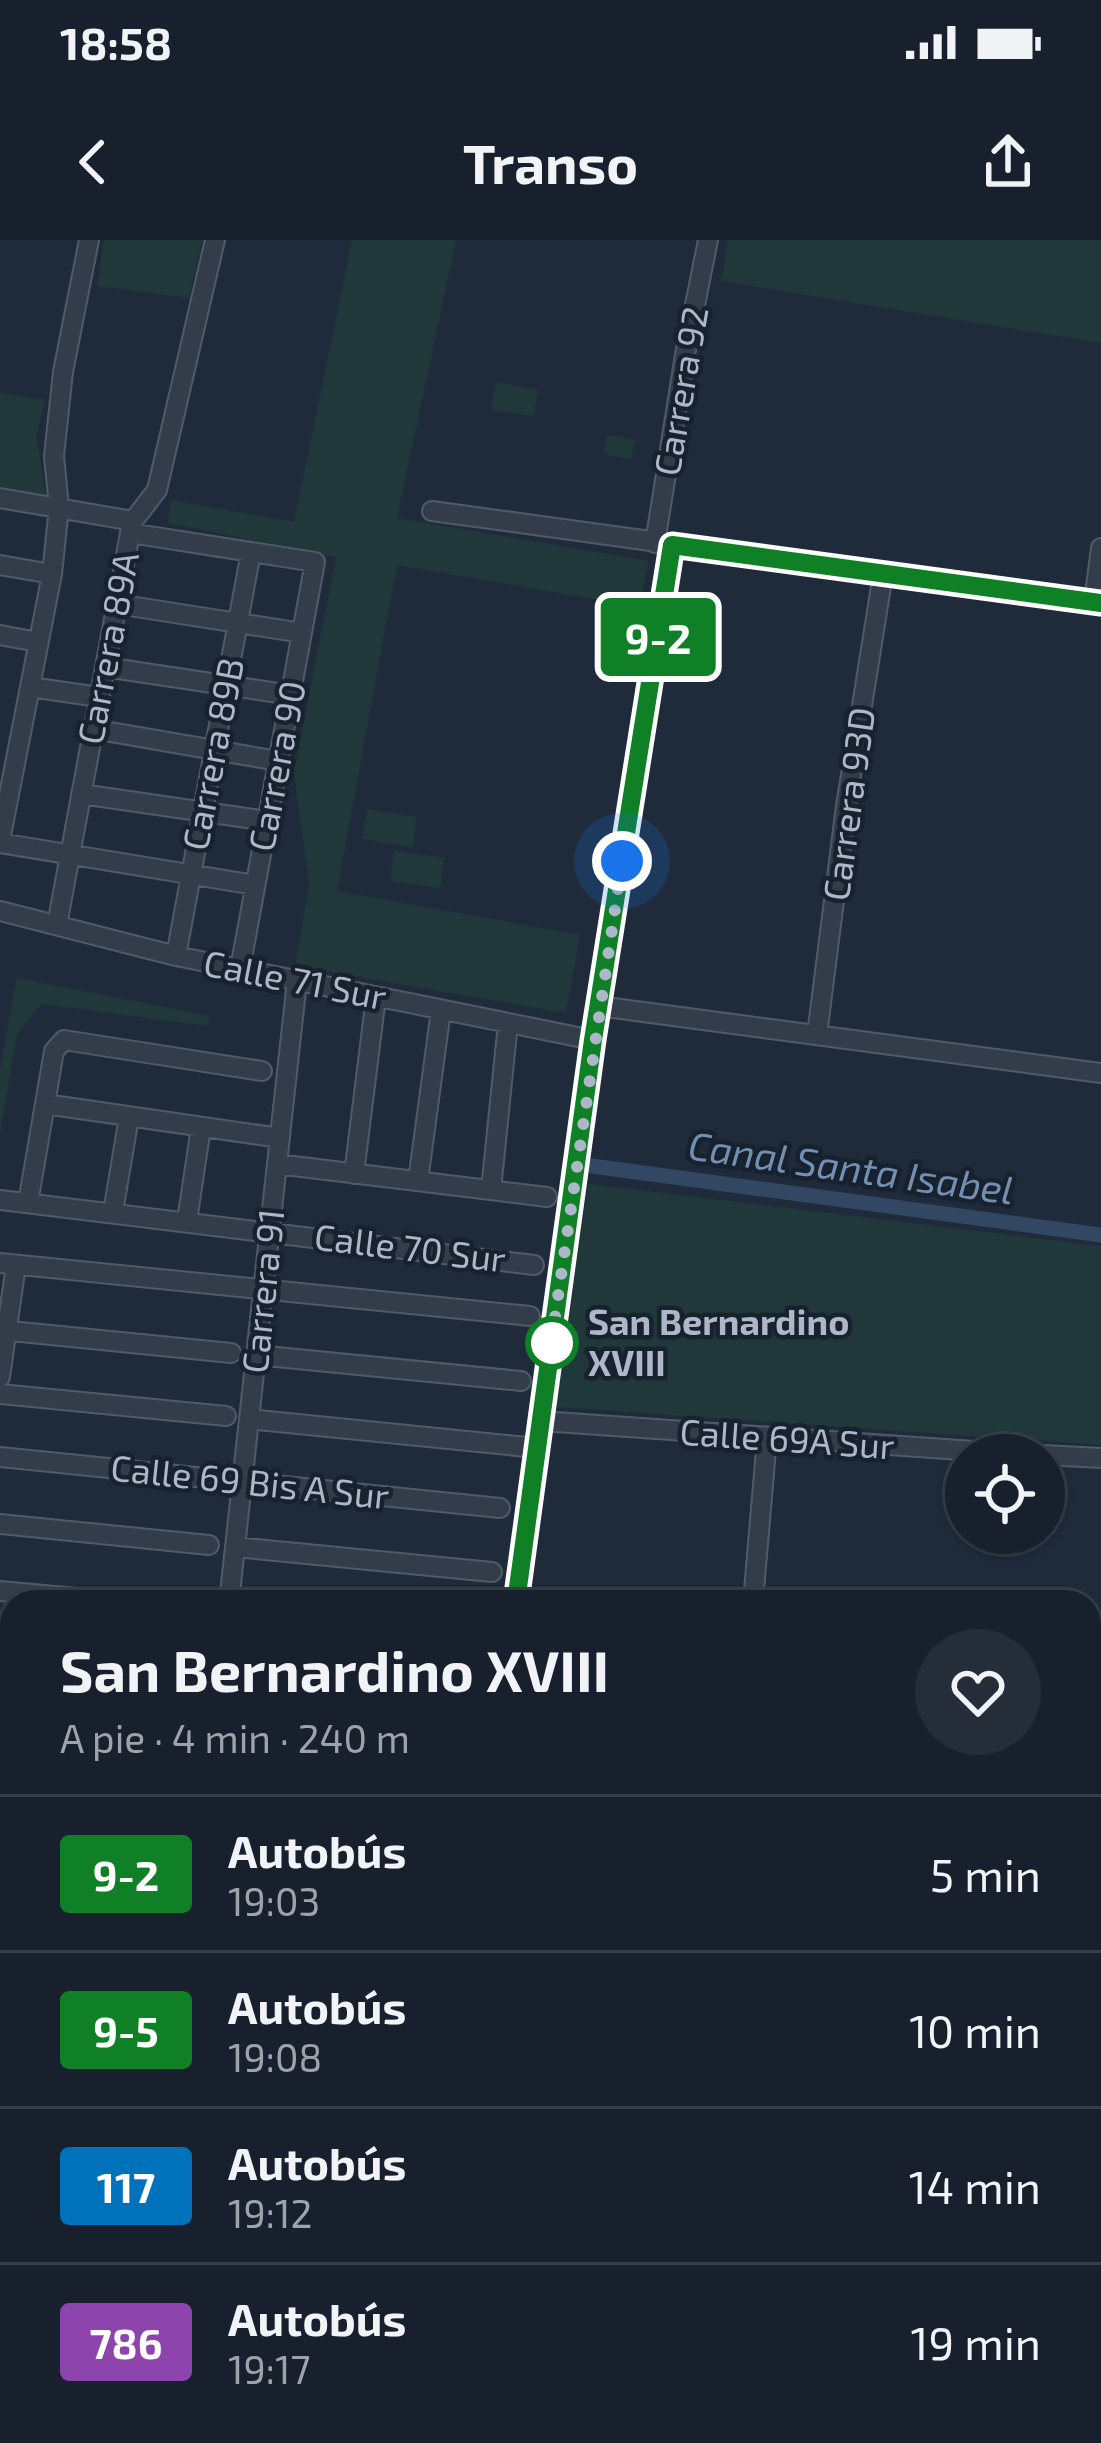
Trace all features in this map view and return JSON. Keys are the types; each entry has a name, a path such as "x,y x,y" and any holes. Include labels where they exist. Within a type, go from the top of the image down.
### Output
{"street":[{"path":"88,240 63,372 54,456 59,507 52,574 1,834 70,854 255,885"},
{"name":"Carrera 89A","path":"57,926 131,527 158,490 214,240"},
{"name":"Carrera 92","path":"518,1590 664,544 685,355 708,240"},
{"path":"0,498 59,507 250,552"},
{"path":"432,512 1097,603 1101,548"},
{"name":"Carrera 90","path":"240,969 315,562 250,552"},
{"name":"Carrera 89B","path":"176,956 250,552"},
{"path":"0,565 52,574"},
{"name":"Carrera 93D","path":"817,1035 846,806 883,574"},
{"path":"117,604 302,633"},
{"path":"0,635 38,642"},
{"path":"105,667 291,695"},
{"path":"30,687 99,697"},
{"path":"93,730 278,761"},
{"path":"81,794 267,821"},
{"name":"Calle 71 Sur","path":"0,911 176,956 593,1040"},
{"name":"Carrera 91","path":"230,1590 297,981"},
{"path":"354,1174 376,997"},
{"path":"598,1006 1101,1073"},
{"path":"418,1181 441,1010"},
{"path":"491,1190 508,1023"},
{"path":"28,1203 54,1051 64,1040 262,1071"},
{"path":"45,1104 280,1138"},
{"path":"113,1212 129,1117"},
{"path":"187,1221 201,1127"},
{"path":"277,1164 547,1197"},
{"name":"Calle 70 Sur","path":"0,1199 534,1265"},
{"path":"0,1377 8,1264 530,1316"},
{"path":"3,1330 231,1353"},
{"path":"256,1355 521,1381"},
{"path":"0,1394 226,1416"},
{"path":"258,1420 537,1448"},
{"name":"Calle 69A Sur","path":"541,1421 945,1449"},
{"path":"755,1590 767,1438"},
{"path":"1065,1456 1101,1458"},
{"name":"Calle 69 Bis A Sur","path":"0,1457 500,1508"},
{"path":"0,1524 209,1545"},
{"path":"235,1547 492,1572"}],"green space":[{"path":"104,240 202,240 189,298 97,286"},
{"path":"352,240 456,240 397,518 648,561 640,607 397,565 337,891 580,935 566,1013 295,966 309,886 294,773 336,557 168,523 171,500 294,522"},
{"path":"728,240 1101,240 1101,343 721,281"},
{"path":"496,382 538,390 534,416 491,410"},
{"path":"0,393 45,400 36,435 46,495 0,487"},
{"path":"607,434 635,440 631,459 603,454"},
{"path":"367,809 416,817 413,847 362,839"},
{"path":"394,851 444,858 440,888 390,881"},
{"path":"17,978 210,1016 208,1026 42,1004 17,1034 0,1133 0,1068"},
{"path":"588,1184 1101,1246 1101,1445 1065,1442 1065,1434 945,1434 556,1407"}],"waterway":[{"name":"Canal Santa Isabel","path":"592,1166 1101,1235"}],"bus line":[{"name":"9-2","path":"518,1590 593,1040 672,545 1101,603"}],"place":[{"name":"San Bernardino XVIII","path":"552,1343"}],"route":[{"path":"552,1343 550,1351 622,861"}]}
